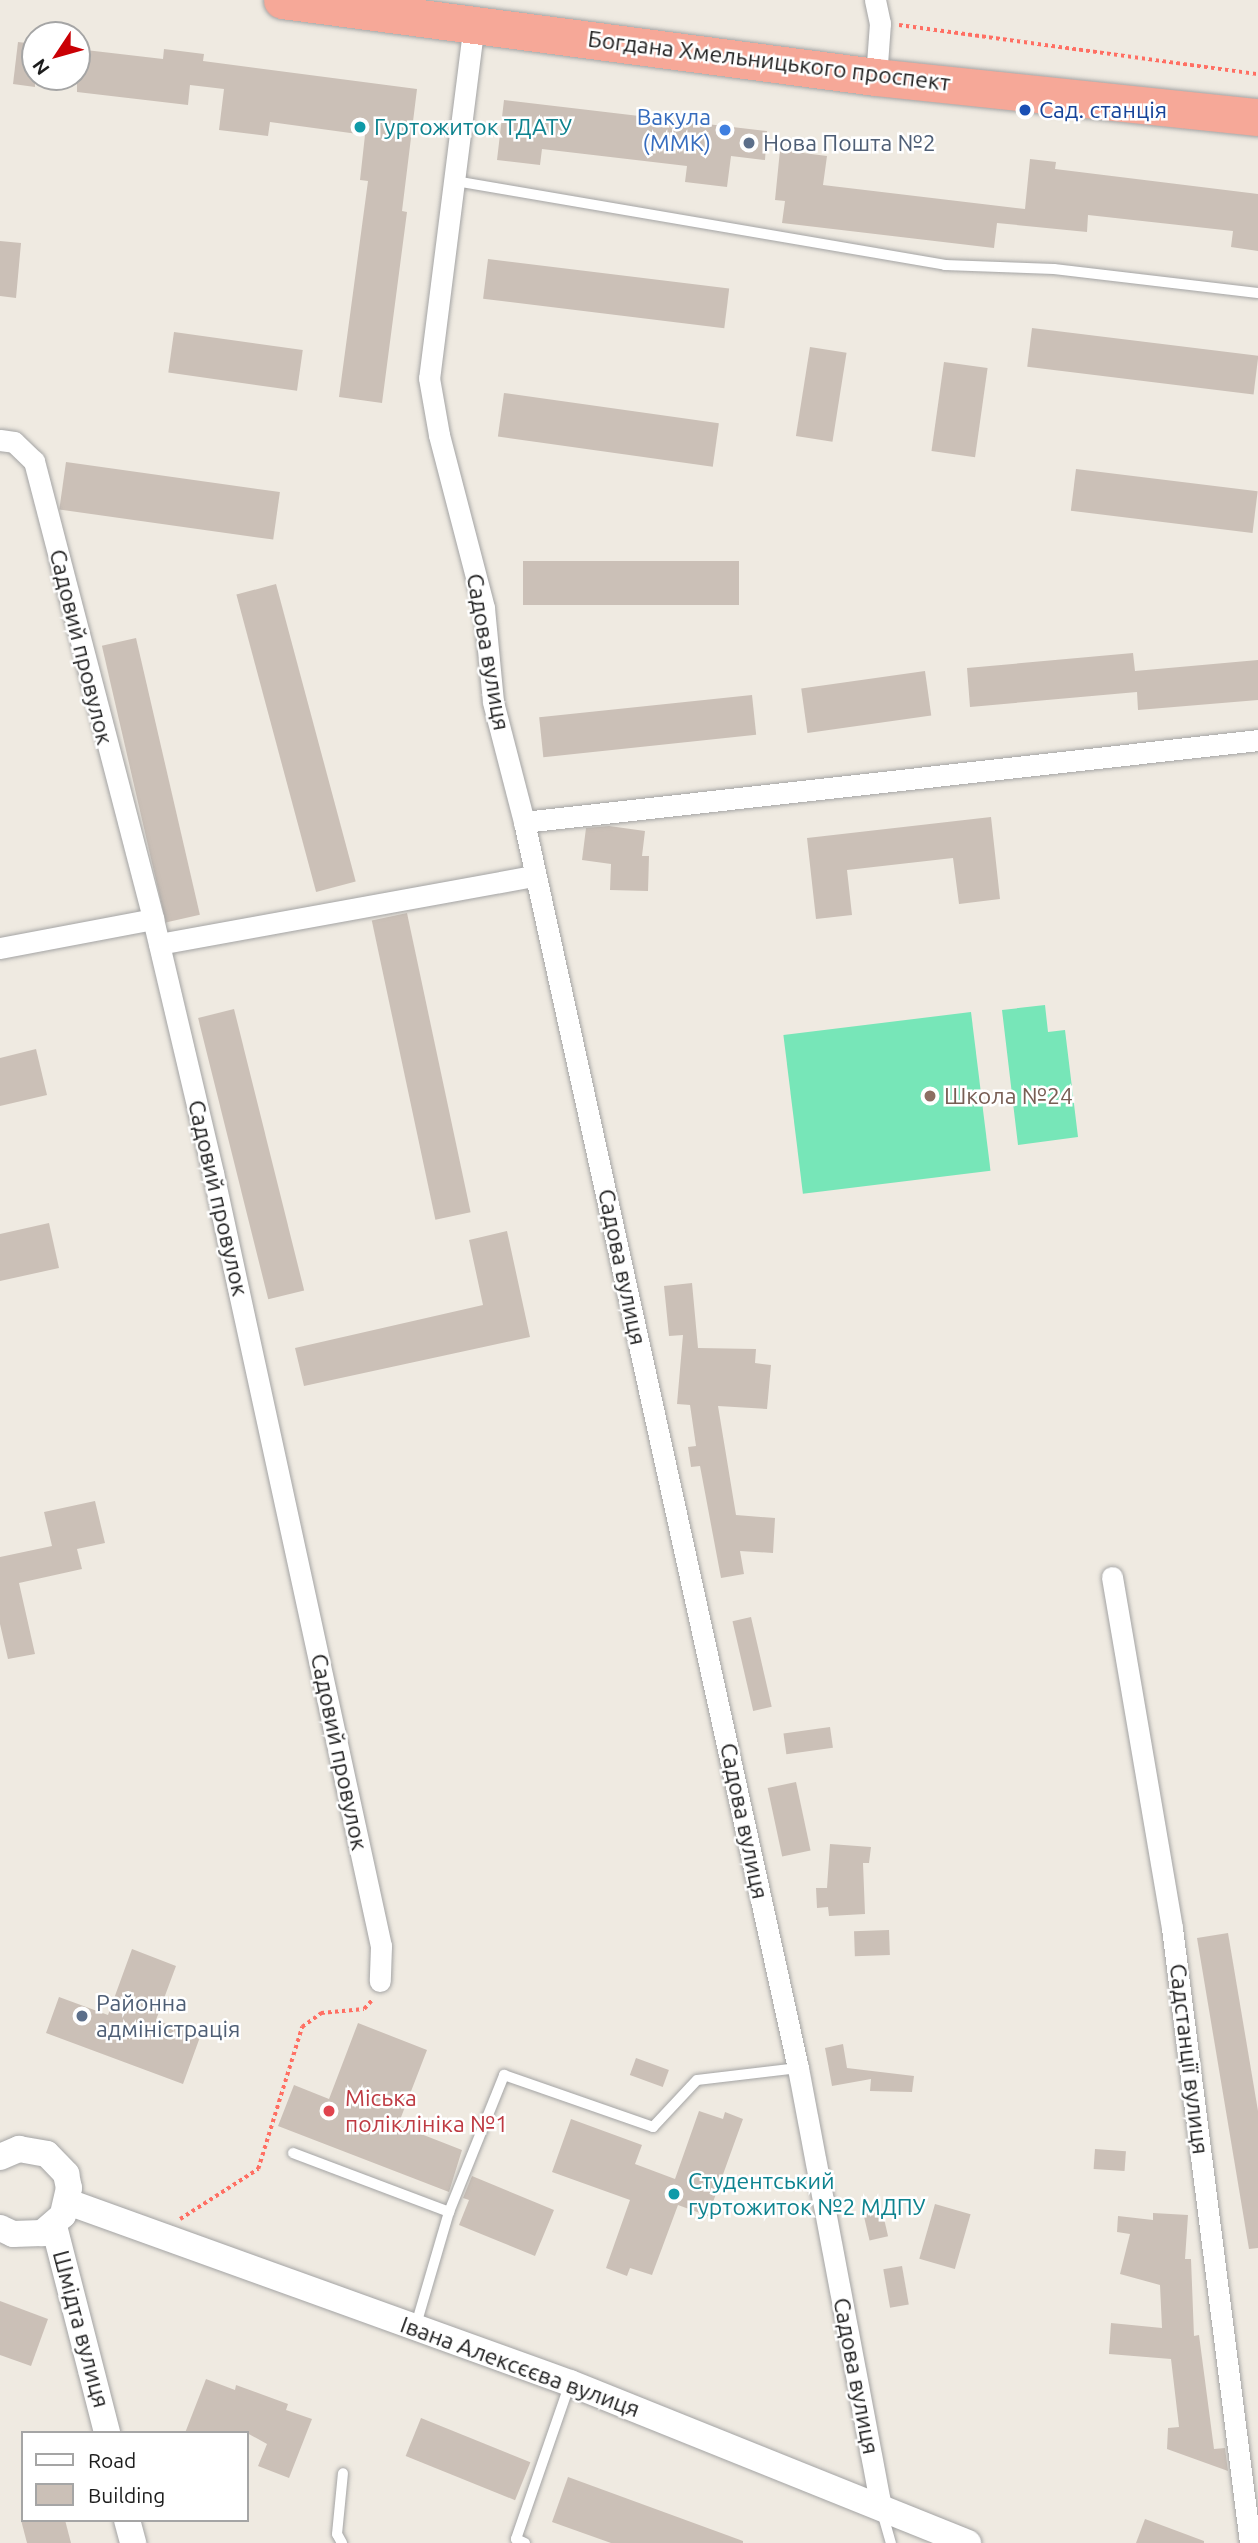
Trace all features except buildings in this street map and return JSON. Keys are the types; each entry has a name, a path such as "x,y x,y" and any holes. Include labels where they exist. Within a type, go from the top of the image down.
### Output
{"highway":[{"name":"Богдана Хмельницького проспект","path":"282,0 409,7 474,23 876,77 1258,117"}],"street":[{"path":"876,0 880,23 876,77"},
{"name":"Садова вулиця","path":"474,23 429,378 439,435 484,608 493,702 524,822 798,2068 881,2508"},
{"name":"Садовий провулок","path":"0,440 14,442 34,461 153,919 213,1173 381,1946 380,1981"},
{"path":"524,822 1258,740"},
{"path":"159,944 536,876"},
{"path":"0,948 153,919"},
{"name":"Садстанції вулиця","path":"1112,1577 1172,1928 1250,2543"},
{"path":"0,2228 27,2236 54,2226 68,2202 66,2174 58,2162 33,2149 2,2148"},
{"name":"Івана Алексєєва вулиця","path":"68,2202 570,2383 968,2543"},
{"name":"Шмідта вулиця","path":"54,2226 106,2431"},
{"path":"128,2522 133,2543"}],"lane":[{"path":"455,181 945,265 1054,269 1258,293"},
{"path":"415,2328 449,2212 504,2075 653,2127 697,2080 798,2068"},
{"path":"293,2153 449,2212"},
{"path":"525,2543 516,2539 570,2383"},
{"path":"342,2543 337,2534 343,2473"},
{"path":"881,2508 891,2543"}],"path":[{"path":"880,23 1258,74"},
{"path":"156,2234 258,2169 302,2027 321,2013 364,2009 380,1981"}],"green space":[{"path":"1045,1005 1048,1032 1065,1030 1078,1137 1018,1145 1002,1010"},
{"path":"971,1012 990,1171 803,1194 783,1035"}],"place":[{"name":"Сад. станція","path":"1025,110"},
{"name":"Гуртожиток ТДАТУ","path":"360,127"},
{"name":"Вакула (ММК)","path":"725,130"},
{"name":"Нова Пошта №2","path":"749,143"},
{"name":"Школа №24","path":"930,1096"},
{"name":"Районна адміністрація","path":"82,2016"},
{"name":"Міська поліклініка №1","path":"329,2111"},
{"name":"Студентський гуртожиток №2 МДПУ","path":"674,2194"}]}
